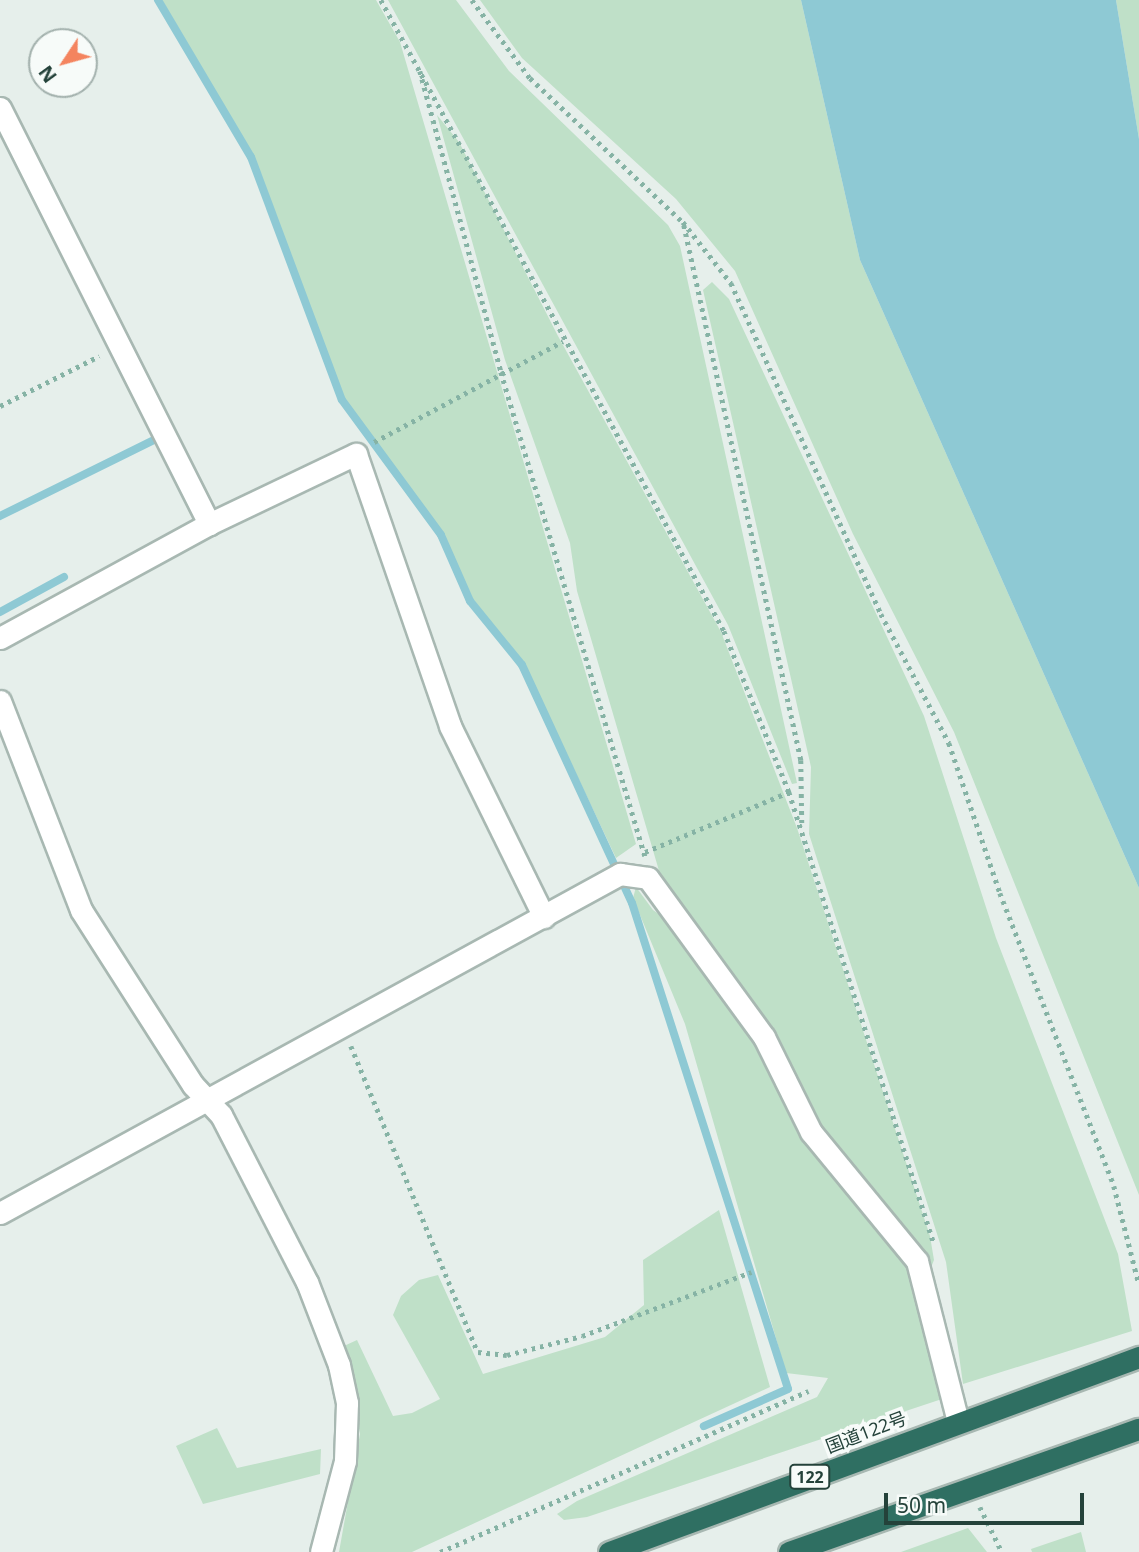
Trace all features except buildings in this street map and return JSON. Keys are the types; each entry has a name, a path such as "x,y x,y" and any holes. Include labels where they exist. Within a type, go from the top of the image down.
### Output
{"highway":[{"name":"国道122号","path":"609,1552 1012,1401 1139,1357"},
{"path":"789,1552 1139,1429"}],"street":[{"path":"0,108 209,524"},
{"path":"0,638 209,524 356,454 450,726 544,917"},
{"path":"0,701 81,910 208,1102 221,1115 307,1282 339,1365 347,1403 345,1461 321,1552"},
{"path":"0,1213 208,1102 620,874 648,878 764,1037 811,1132 917,1261 957,1422"}],"path":[{"path":"381,0 419,64 563,341 724,631 789,792 934,1247"},
{"path":"472,0 530,78 683,222 731,283 881,614 949,743 1000,893 1114,1186 1139,1284"},
{"path":"419,64 501,372 645,853 648,878"},
{"path":"683,222 801,760 802,831"},
{"path":"369,444 563,341"},
{"path":"0,406 120,346"},
{"path":"645,853 789,792"},
{"path":"343,1028 478,1352 507,1355 582,1336 751,1272"},
{"path":"440,1552 808,1391"},
{"path":"981,1508 1002,1552"}],"green space":[{"path":"162,0 376,0 400,42 636,844 616,858 525,666 473,599 442,532 345,399 251,152"},
{"path":"388,0 456,0 509,71 668,225 680,246 797,783 792,784 728,625"},
{"path":"480,0 801,0 860,260 1139,888 1139,1195 954,732 853,534 735,271 676,199 522,58"},
{"path":"1116,0 1139,0 1139,139"},
{"path":"437,115 459,142 558,336 721,632 797,828 930,1236 934,1260 930,1270 818,1129 662,881 577,591 570,543 505,360"},
{"path":"712,282 729,299 924,716 996,938 1118,1254 1132,1331 963,1384 946,1262 809,834 811,767 703,290"},
{"path":"636,887 653,910 672,923 754,1038 806,1140 903,1256 920,1295 942,1399 587,1517 564,1520 557,1514 577,1501 817,1397 828,1378 786,1373 685,1024 633,898"},
{"path":"719,1210 770,1387 412,1552 339,1552 360,1434 344,1346 357,1340 393,1416 412,1413 440,1399 393,1315 401,1296 419,1280 438,1275 483,1374 605,1337 644,1305 643,1260"},
{"path":"217,1428 237,1468 321,1449 320,1474 203,1504 176,1446"},
{"path":"968,1528 987,1552 901,1552"},
{"path":"1081,1532 1086,1552 1032,1552 1031,1549"}],"water":[{"path":"801,0 1116,0 1139,139 1139,888 860,260"}],"waterway":[{"path":"158,0 251,157 342,400 441,535 470,601 522,665 632,903 788,1389 704,1426"},
{"path":"0,516 162,436"},
{"path":"0,612 64,577"}]}
